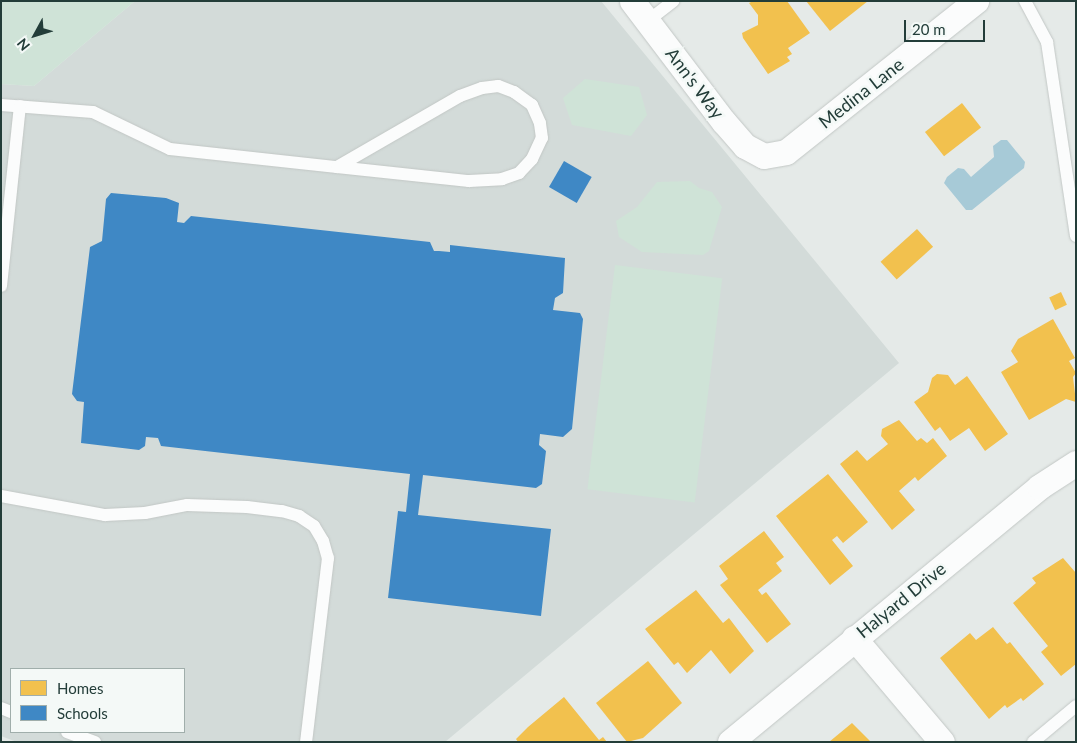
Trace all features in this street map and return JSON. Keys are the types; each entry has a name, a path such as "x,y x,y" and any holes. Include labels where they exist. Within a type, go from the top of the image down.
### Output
{"street":[{"name":"Ann's Way","path":"632,1 724,122 745,146 764,156"},
{"name":"Medina Lane","path":"764,156 786,152 976,1"},
{"name":"Halyard Drive","path":"730,742 1039,487 1076,463"},
{"path":"854,638 942,742"}],"lane":[{"path":"648,20 673,1"},
{"path":"1025,1 1047,42 1076,236"},
{"path":"1,105 93,112 170,149 337,167 469,181 502,179 519,173 532,159 542,138 540,123 532,105 514,92 498,86 482,88 460,96 337,167"},
{"path":"1,286 20,106"},
{"path":"1,496 105,516 145,513 187,505 256,508 299,516 314,526 324,541 328,558 306,742"},
{"path":"1032,742 1076,706"},
{"path":"70,733 94,742"}],"shaded area":[{"path":"135,1 601,1 899,363 445,742 17,742 1,736 1,84 34,86"}],"green space":[{"path":"1,1 135,1 34,86 1,84"},
{"path":"585,79 639,87 647,115 631,136 572,125 563,98"},
{"path":"690,181 699,188 712,192 722,207 709,251 703,255 642,252 619,237 616,221 637,207 657,182"},
{"path":"615,265 722,278 695,502 587,489"}],"water":[{"path":"1001,140 1007,140 1025,162 1024,168 972,210 966,210 944,183 947,177 958,168 964,169 971,177 994,157 993,146"}],"building: Homes":[{"path":"753,1 787,1 810,33 788,48 792,54 787,57 790,61 768,74 743,38 742,33 758,25 758,15 749,3"},
{"path":"806,1 868,1 830,31"},
{"path":"962,103 981,127 944,156 925,132"},
{"path":"917,229 933,247 897,280 881,262"},
{"path":"1061,292 1067,305 1055,310 1049,297"},
{"path":"1053,319 1075,358 1069,361 1076,373 1073,377 1076,402 1066,399 1029,420 1001,372 1018,362 1011,351 1018,339"},
{"path":"937,374 948,375 955,385 967,376 1008,434 985,451 969,428 950,441 940,427 935,431 914,402 928,392 932,378"},
{"path":"899,420 917,441 921,438 927,443 933,438 947,456 918,481 915,477 899,491 915,510 892,530 840,464 857,450 867,461 888,444 881,436 882,429"},
{"path":"828,474 868,522 843,543 837,536 832,540 853,566 830,585 776,516"},
{"path":"764,531 784,557 776,563 782,571 758,590 762,595 766,592 791,624 767,643 720,585 728,579 719,566"},
{"path":"1063,558 1076,573 1076,664 1061,676 1041,652 1048,646 1013,603 1036,583 1032,578"},
{"path":"696,590 723,623 729,618 754,651 730,674 711,650 687,673 678,662 674,665 645,629"},
{"path":"993,627 1007,644 1010,642 1044,684 1023,701 1021,698 1007,708 1005,705 989,719 940,658 970,633 976,640"},
{"path":"648,661 682,703 643,738 627,742 596,703"},
{"path":"564,697 599,740 603,737 607,742 518,742 516,739 528,727"},
{"path":"852,723 871,742 829,742"}],"building: Schools":[{"path":"564,161 592,177 577,203 549,187"},
{"path":"111,193 166,198 179,203 177,222 184,223 191,216 430,242 434,251 450,252 450,245 565,258 563,293 555,298 553,310 580,313 583,319 572,429 563,437 540,434 539,445 546,451 542,484 536,488 423,475 418,515 551,529 541,616 388,598 398,511 406,512 410,474 161,446 158,438 146,437 145,446 139,450 81,443 84,402 77,401 72,394 90,247 102,241 106,199"}]}
